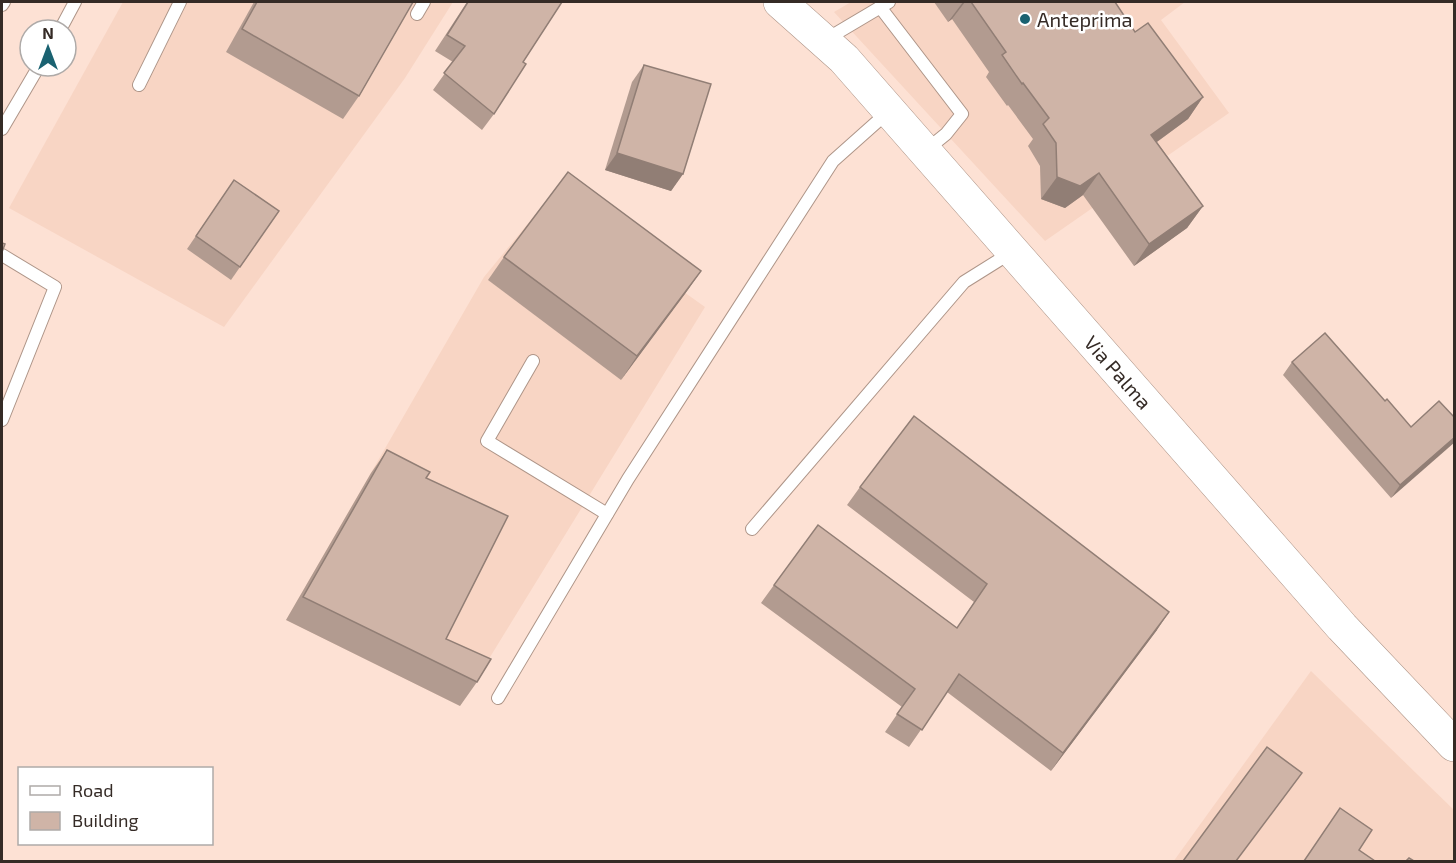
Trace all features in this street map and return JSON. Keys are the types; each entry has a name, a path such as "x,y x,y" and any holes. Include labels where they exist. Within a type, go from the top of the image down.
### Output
{"main road":[{"name":"Via Palma","path":"780,2 844,59 1342,627 1455,745"}],"lane":[{"path":"66,18 75,2"},
{"path":"139,85 180,2"},
{"path":"417,14 424,2"},
{"path":"824,41 885,4 962,114 946,134 924,151"},
{"path":"2,129 32,78"},
{"path":"498,698 606,514 833,160 889,111"},
{"path":"752,529 964,282 1013,252"},
{"path":"2,255 55,287 2,420"},
{"path":"534,361 487,441 606,514"}],"shaded area":[{"path":"123,2 453,2 405,78 224,327 9,208"},
{"path":"851,2 1185,2 1161,20 1229,113 1045,241 834,12"},
{"path":"553,193 639,260 705,307 460,706 286,620 484,277"},
{"path":"1311,671 1454,810 1454,861 1173,862"}],"building":[{"path":"257,2 413,2 359,96 242,29"},
{"path":"468,2 562,2 523,62 526,64 494,114 444,73 465,46 447,35"},
{"path":"971,2 1115,2 1135,32 1148,23 1203,97 1151,135 1203,206 1149,244 1099,173 1080,186 1057,177 1056,143 1043,124 1049,118 1002,55 1006,52"},
{"path":"644,65 711,84 683,174 617,153"},
{"path":"568,172 701,271 637,356 504,257"},
{"path":"234,180 279,211 240,267 196,236"},
{"path":"1325,333 1411,427 1439,401 1455,418 1455,437 1400,485 1292,362"},
{"path":"914,416 1169,612 1063,753 959,674 922,730 897,714 915,689 774,585 818,525 957,628 987,584 860,487"},
{"path":"387,450 430,472 426,478 508,516 446,639 491,659 477,682 303,597"},
{"path":"1267,747 1302,773 1236,861 1183,861"},
{"path":"1340,808 1372,830 1359,850 1375,861 1304,861"}],"place":[{"name":"Anteprima","path":"1025,19"}]}
